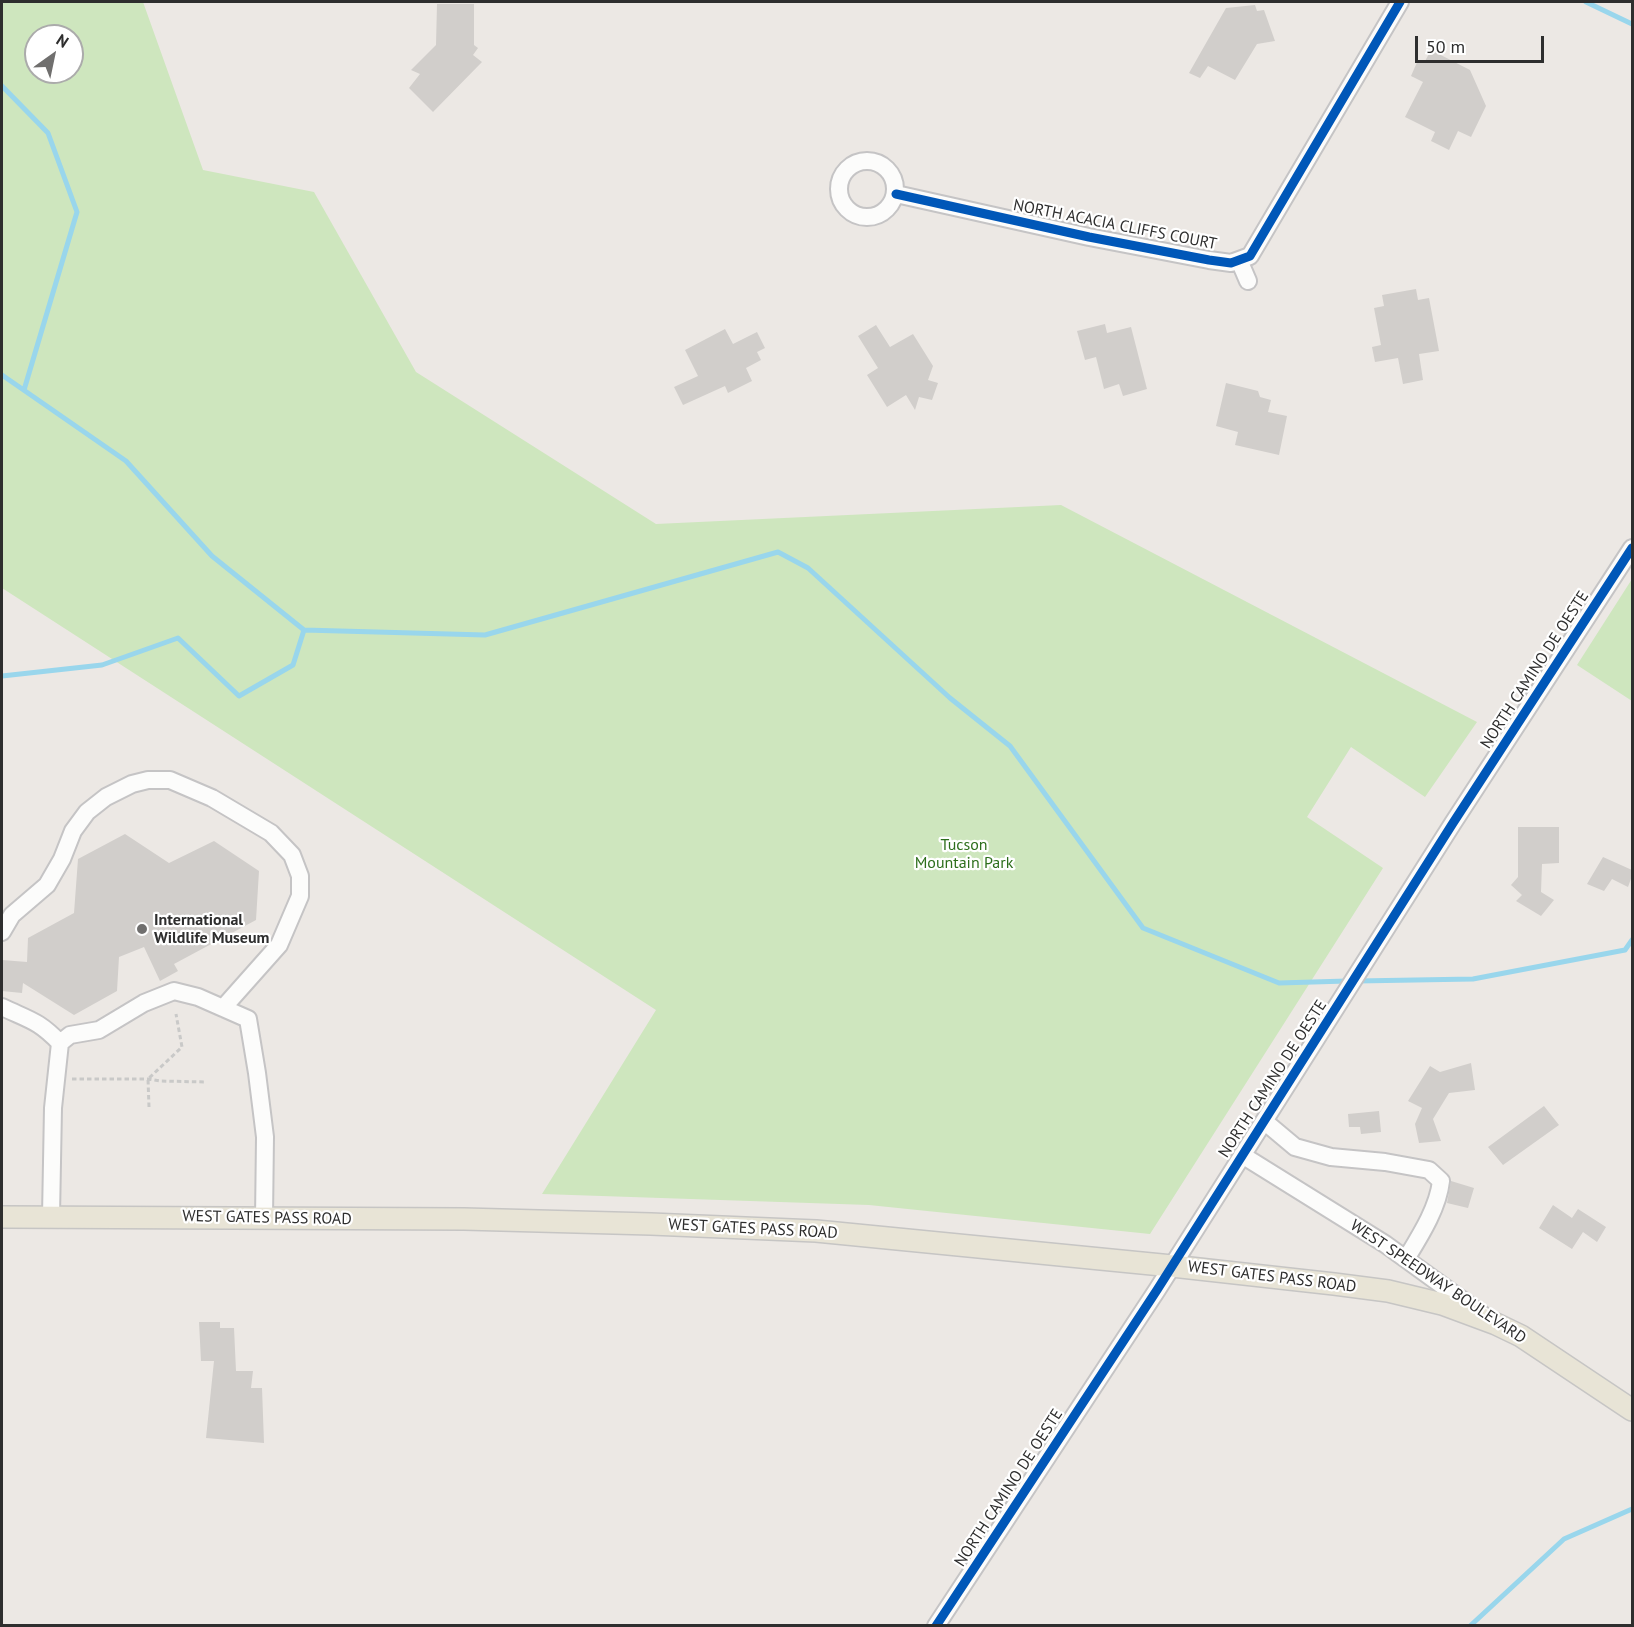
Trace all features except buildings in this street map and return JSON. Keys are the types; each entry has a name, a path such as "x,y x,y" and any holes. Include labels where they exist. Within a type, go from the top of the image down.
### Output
{"main road":[{"name":"WEST GATES PASS ROAD","path":"2,1217 464,1219 816,1231 1172,1266 1388,1291 1442,1304 1496,1324"},
{"name":"WEST SPEEDWAY BOULEVARD","path":"1496,1324 1521,1336 1632,1410"}],"street":[{"path":"1248,281 1239,260 1250,256 1261,239 1400,2"},
{"name":"NORTH ACACIA CLIFFS COURT","path":"896,194 1089,237 1209,260 1231,263 1239,260"},
{"name":"NORTH CAMINO DE OESTE","path":"936,1626 1172,1266 1452,823 1632,548"},
{"path":"2,932 12,915 47,885 74,831 87,812 106,797 132,784 148,780 170,780 212,798 271,833 292,855 300,876 300,896 279,945 223,1008"},
{"path":"51,1216 53,1108 60,1043 70,1035 99,1030 144,1003 174,991 198,996 248,1019 264,1137 264,1218"},
{"path":"2,1007 45,1027 60,1043"},
{"path":"1264,1120 1295,1147 1331,1157 1384,1162 1429,1170 1441,1181 1440,1191 1419,1237 1406,1258"},
{"name":"WEST SPEEDWAY BOULEVARD","path":"1242,1155 1406,1258 1496,1324"}],"path":[{"path":"148,1107 148,1078 182,1047 176,1014"},
{"path":"71,1079 148,1078 160,1081 205,1082"}],"green space":[{"name":"Tucson Mountain Park","path":"2,2 143,2 203,170 314,192 416,372 656,524 1061,505 1477,722 1425,797 1351,747 1307,817 1383,868 1150,1234 869,1205 542,1194 656,1010 2,588"},
{"path":"1632,579 1632,701 1577,665"}],"waterway":[{"path":"1586,2 1632,24"},
{"path":"2,86 48,133 77,212 24,390"},
{"path":"2,375 126,461 212,556 304,630 485,635 778,552 808,568 950,698 1010,746 1143,928 1279,983 1347,981"},
{"path":"2,676 102,665 178,638 239,696 293,665 304,630"},
{"path":"1357,981 1473,979 1625,950 1632,940"},
{"path":"1470,1626 1564,1539 1632,1509"}],"cycle path":[{"path":"896,194 1089,237 1209,260 1231,263 1250,256 1400,2"},
{"path":"936,1626 1157,1290 1453,823 1632,548"}],"place":[{"name":"International Wildlife Museum","path":"142,929"}]}
